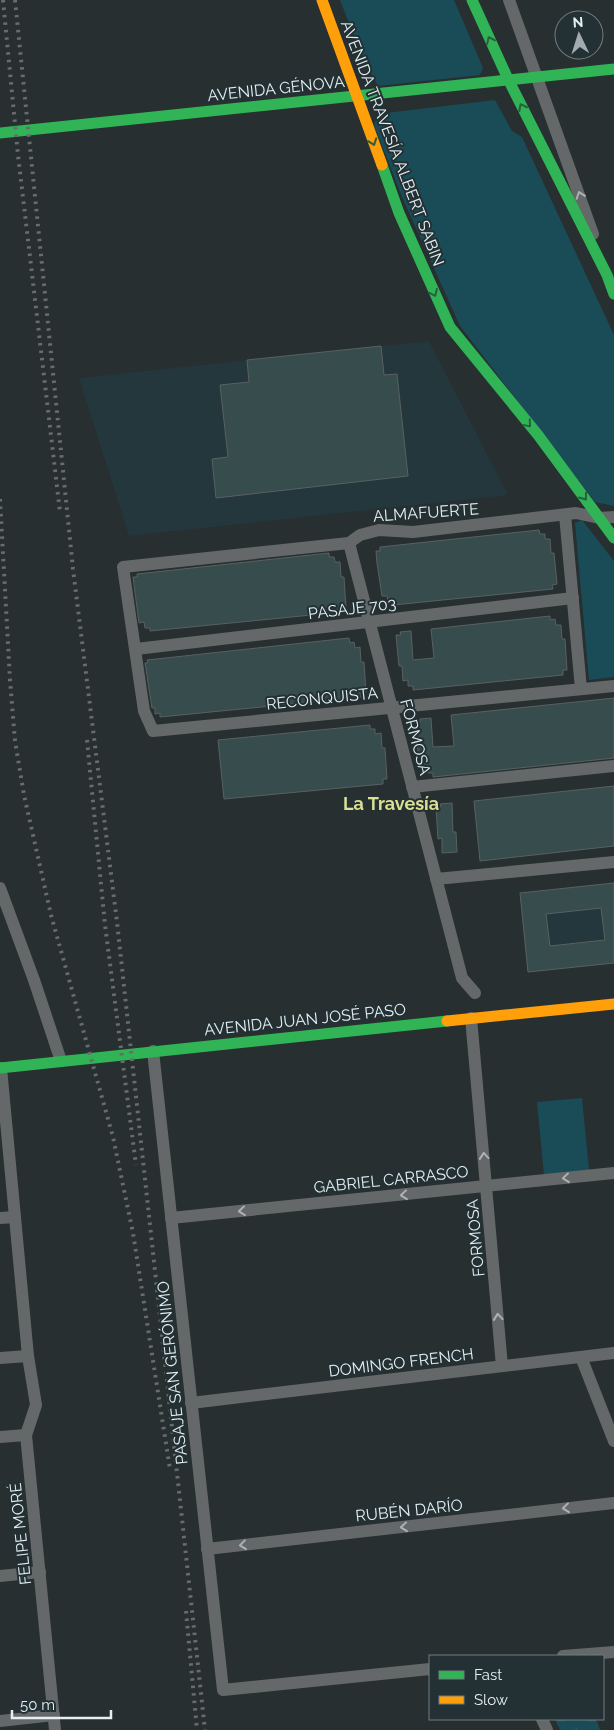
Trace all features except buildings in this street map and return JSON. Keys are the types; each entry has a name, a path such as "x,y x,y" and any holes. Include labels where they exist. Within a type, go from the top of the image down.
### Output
{"main road":[{"name":"AVENIDA TRAVESÍA ALBERT SABIN","path":"322,0 399,213 450,327 538,435 614,538"},
{"path":"472,0 508,80 607,275 614,294"},
{"name":"AVENIDA GÉNOVA","path":"0,133 614,68"},
{"name":"AVENIDA JUAN JOSÉ PASO","path":"0,1068 614,1004"}],"street":[{"path":"509,0 607,275"},
{"path":"565,514 581,689"},
{"name":"ALMAFUERTE","path":"136,649 123,567 349,543 360,535 379,530 413,532 565,514 585,514 600,518 614,517"},
{"name":"FORMOSA","path":"349,543 462,978 475,993"},
{"name":"PASAJE 703","path":"136,649 573,598"},
{"name":"RECONQUISTA","path":"136,649 144,711 153,731 614,686"},
{"path":"412,787 614,766"},
{"path":"436,879 614,862"},
{"path":"0,888 61,1061"},
{"name":"FORMOSA","path":"470,1018 502,1366"},
{"name":"PASAJE SAN GERÓNIMO","path":"153,1051 223,1690 429,1669"},
{"name":"FELIPE MORÉ","path":"0,1068 28,1356 36,1406 26,1435 55,1730"},
{"name":"GABRIEL CARRASCO","path":"171,1218 614,1173"},
{"path":"0,1218 15,1217"},
{"name":"DOMINGO FRENCH","path":"191,1403 614,1353"},
{"path":"0,1358 28,1356"},
{"path":"581,1356 614,1442"},
{"path":"0,1437 26,1435"},
{"name":"RUBÉN DARÍO","path":"207,1549 614,1503"},
{"path":"0,1576 40,1572"},
{"path":"576,1655 614,1652"},
{"path":"0,1721 54,1715"}],"shaded area":[{"path":"429,341 508,495 129,536 79,378"},
{"path":"614,883 614,963 528,972 520,893"}],"green space":[{"path":"340,0 454,0 483,68 480,75 378,86 360,51"},
{"path":"495,100 512,131 522,137 614,335 614,506 595,502 460,326 402,197 374,125 378,114"},
{"path":"582,520 614,561 614,677 589,680 575,523"},
{"path":"582,1098 589,1170 544,1175 537,1102"},
{"path":"555,1720 596,1720 600,1730 560,1730"}],"railway":[{"path":"3,0 18,155 60,512"},
{"path":"15,0 73,569 117,922 205,1730"},
{"path":"0,499 10,680 15,741 24,795 51,915 113,1137 133,1233 170,1469"},
{"path":"87,740 105,925 136,1165"},
{"path":"186,1611 197,1730"}],"traffic: fast":[{"path":"472,0 508,79 607,275 614,294"},
{"path":"0,133 614,69"},
{"path":"382,165 399,213 450,327 538,435 614,538"},
{"path":"0,1068 447,1021"}],"traffic: slow":[{"path":"322,0 382,165"},
{"path":"447,1021 614,1004"}],"district":[{"name":"La Travesía","path":"391,804"}]}
